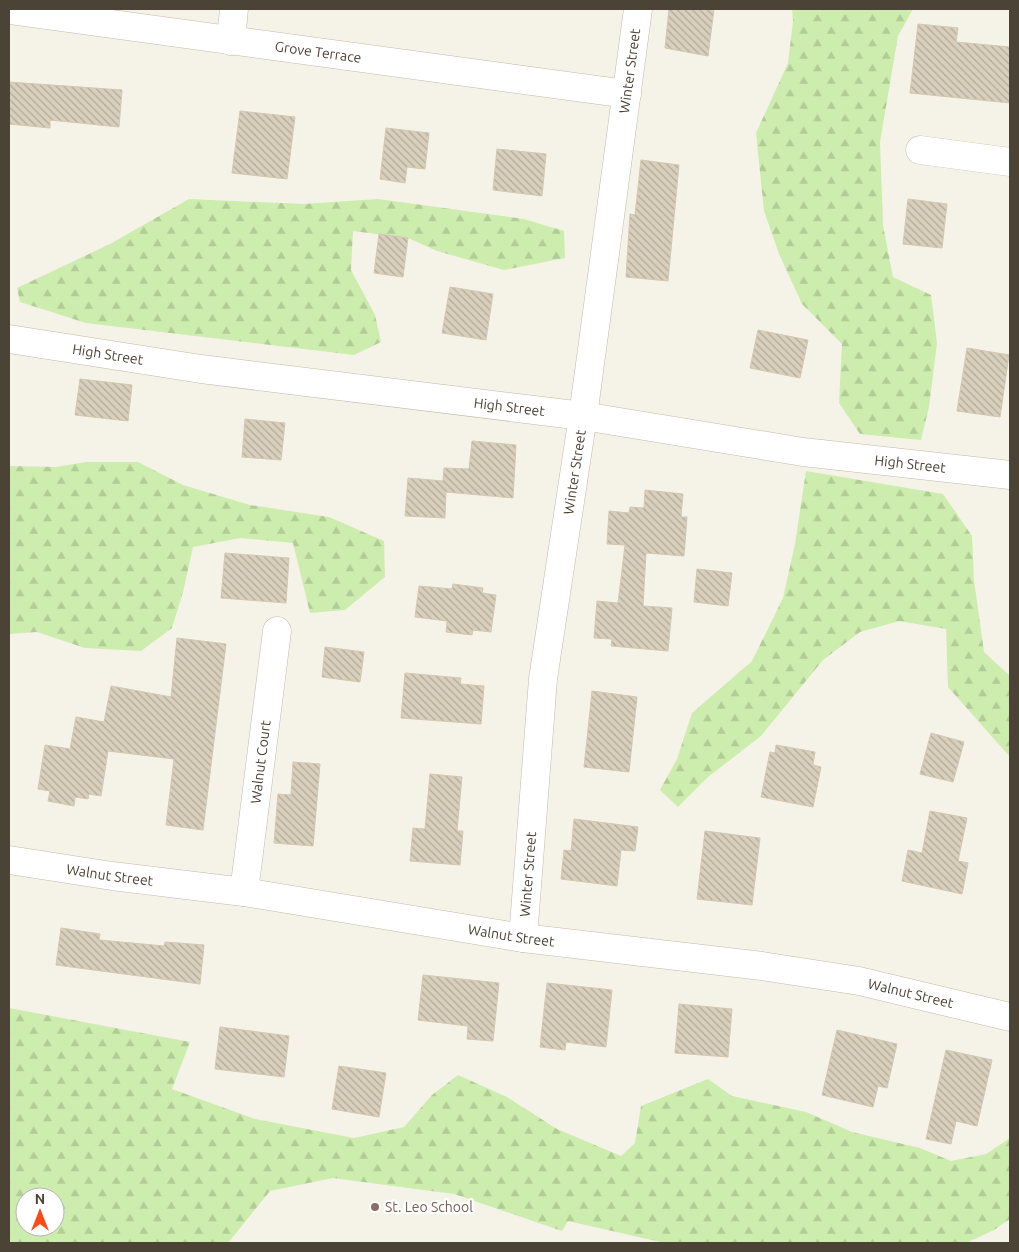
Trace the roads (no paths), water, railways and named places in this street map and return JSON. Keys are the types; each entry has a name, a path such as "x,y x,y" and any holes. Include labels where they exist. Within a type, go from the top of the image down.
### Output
{"street":[{"path":"230,41 234,9"},
{"name":"Winter Street","path":"523,938 543,679 583,416 638,9"},
{"name":"Grove Terrace","path":"9,10 627,94"},
{"path":"920,150 1010,162"},
{"name":"High Street","path":"9,339 201,369 583,416 803,452 1010,475"},
{"name":"Walnut Court","path":"244,892 276,631"},
{"name":"Walnut Street","path":"9,860 85,872 244,892 523,938 762,966 859,981 1010,1017"}],"place":[{"name":"St. Leo School","path":"375,1207"}]}
